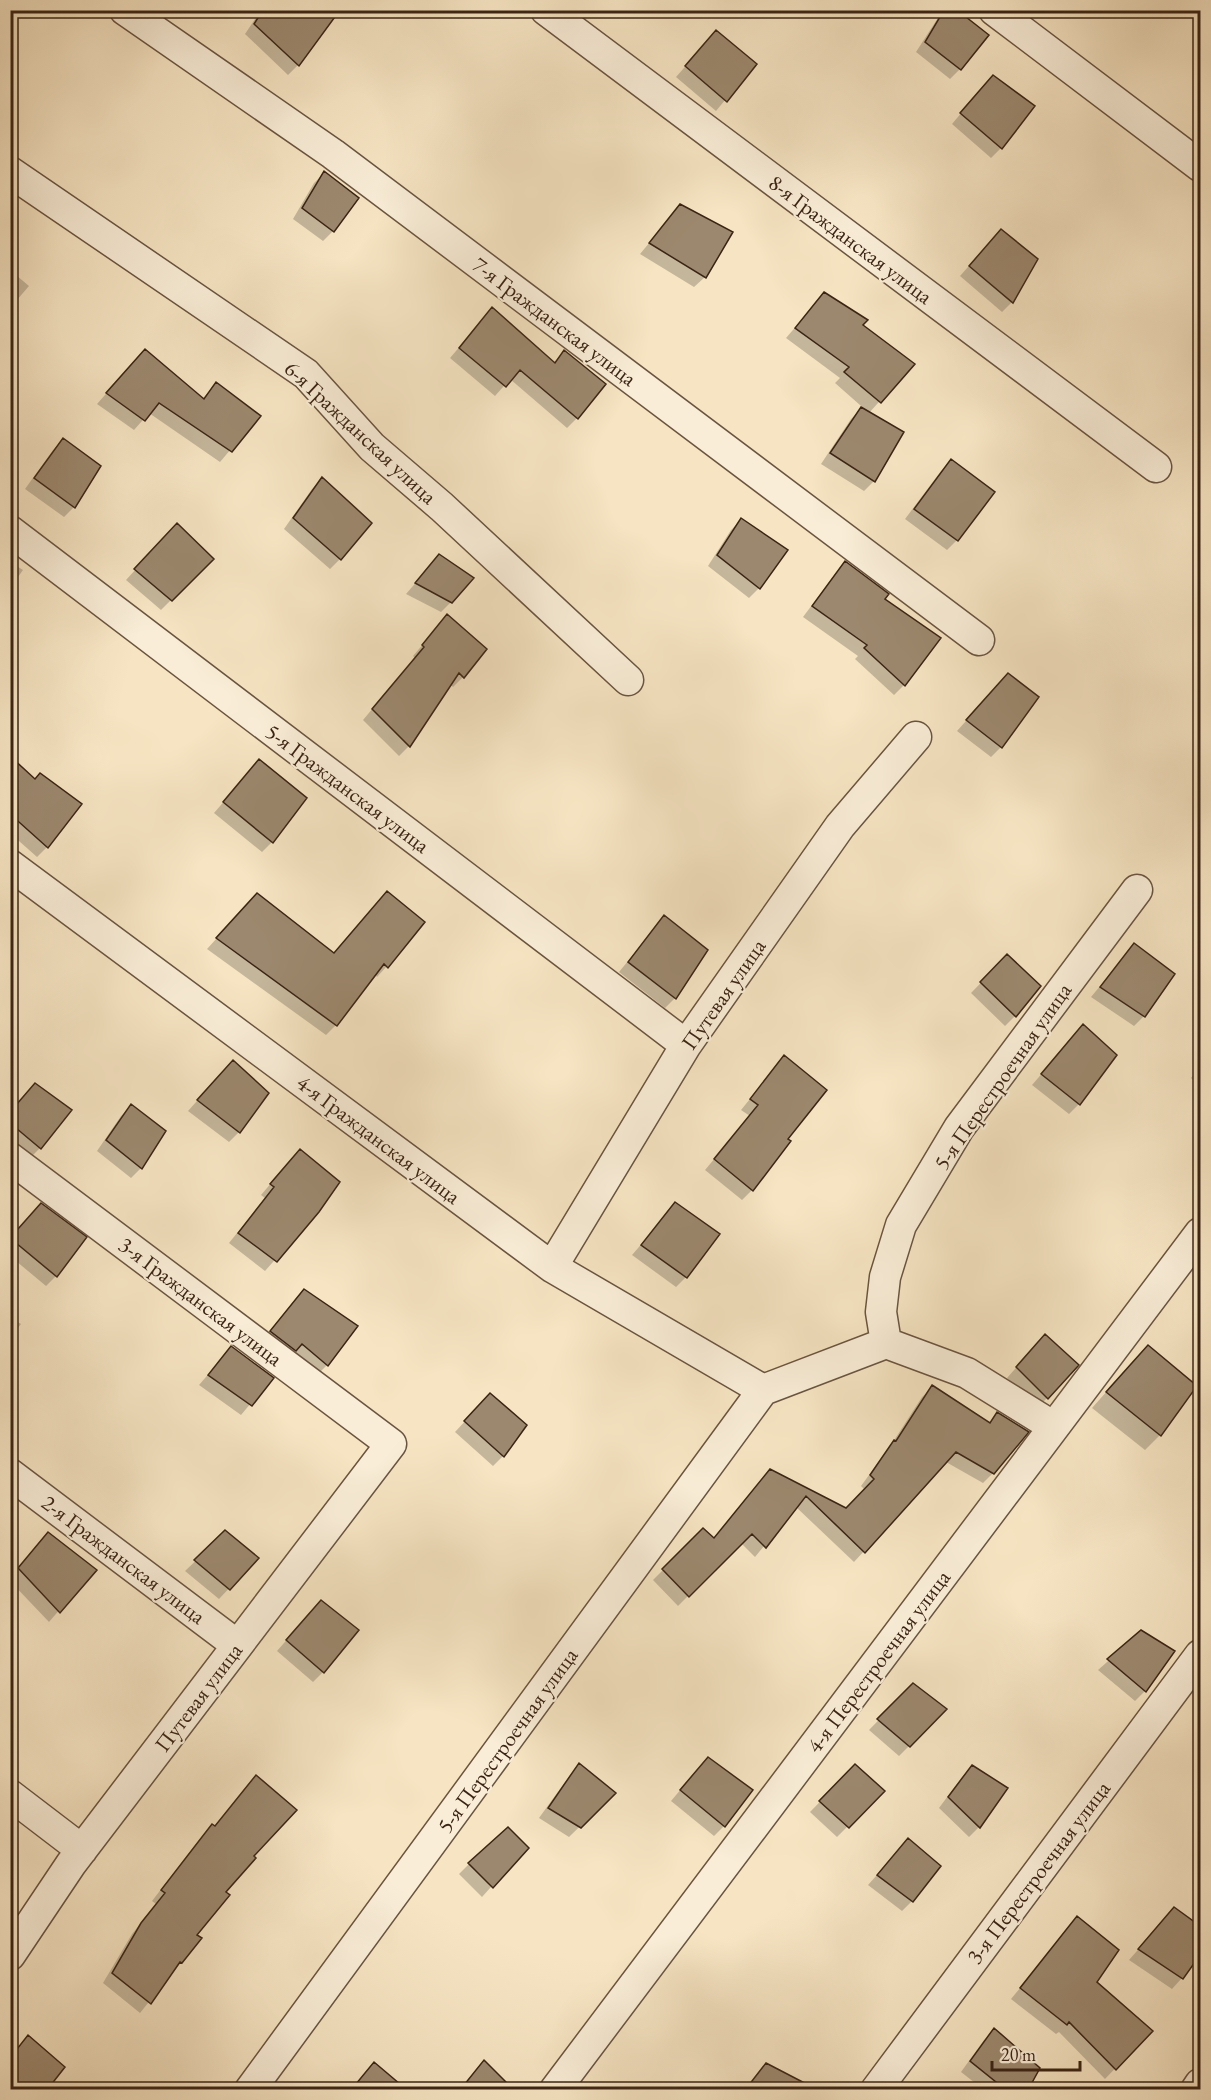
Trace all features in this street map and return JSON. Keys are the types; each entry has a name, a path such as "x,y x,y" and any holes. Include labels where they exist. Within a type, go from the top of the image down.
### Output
{"street":[{"name":"7-я Гражданская улица","path":"125,10 333,154 979,640"},
{"name":"8-я Гражданская улица","path":"546,10 1156,467"},
{"path":"994,10 1200,166"},
{"name":"6-я Гражданская улица","path":"10,172 306,374 372,447 442,507 628,680"},
{"name":"5-я Гражданская улица","path":"10,531 686,1045"},
{"name":"Путевая улица","path":"552,1267 686,1045 840,826 916,737"},
{"name":"4-я Гражданская улица","path":"10,865 552,1267 763,1390"},
{"name":"5-я Перестроечная улица","path":"886,1343 881,1312 885,1277 901,1225 959,1128 1137,890"},
{"name":"3-я Гражданская улица","path":"10,1158 391,1444"},
{"name":"4-я Перестроечная улица","path":"555,2090 1200,1233"},
{"path":"763,1390 886,1343 967,1372 1054,1427"},
{"name":"5-я Перестроечная улица","path":"250,2090 763,1390"},
{"name":"Путевая улица","path":"10,1955 82,1850 391,1444"},
{"name":"2-я Гражданская улица","path":"10,1474 237,1645"},
{"name":"3-я Перестроечная улица","path":"876,2090 1200,1655"},
{"path":"10,1795 82,1850"},
{"path":"1196,2090 1200,2084"}],"building":[{"path":"263,10 340,10 299,66 254,24"},
{"path":"944,10 957,10 989,35 961,70 925,42"},
{"path":"716,30 757,64 727,102 685,66"},
{"path":"993,75 1035,106 1002,149 960,113"},
{"path":"324,171 359,198 334,232 302,208"},
{"path":"680,204 733,232 706,278 649,243"},
{"path":"1001,229 1038,259 1013,303 969,266"},
{"path":"824,292 868,320 863,325 915,364 881,403 844,372 849,367 795,328"},
{"path":"492,307 555,363 564,350 606,384 578,419 520,370 506,387 459,348"},
{"path":"145,349 204,399 216,382 261,416 232,452 159,403 145,421 106,393"},
{"path":"861,407 904,432 875,482 830,453"},
{"path":"63,438 101,466 75,508 34,478"},
{"path":"951,459 995,492 958,541 914,509"},
{"path":"322,477 372,523 341,560 293,518"},
{"path":"741,518 788,550 760,589 717,555"},
{"path":"177,523 214,559 172,601 134,569"},
{"path":"439,554 474,578 452,603 415,583"},
{"path":"845,561 889,594 885,599 941,638 905,686 864,648 867,645 812,606"},
{"path":"447,614 487,649 464,678 459,673 410,747 372,709 424,647 422,645"},
{"path":"1008,673 1039,697 1002,748 966,720"},
{"path":"10,756 35,779 40,773 82,804 48,848 10,814"},
{"path":"259,759 307,798 273,843 223,802"},
{"path":"387,891 425,922 388,968 384,964 337,1026 216,938 257,893 334,953"},
{"path":"664,915 708,950 676,999 628,962"},
{"path":"1134,943 1175,974 1145,1017 1100,987"},
{"path":"1007,954 1041,986 1016,1017 980,982"},
{"path":"1083,1024 1117,1055 1080,1105 1041,1074"},
{"path":"784,1055 827,1090 788,1139 791,1141 753,1191 714,1159 758,1105 750,1099"},
{"path":"233,1060 269,1093 240,1133 197,1100"},
{"path":"35,1083 72,1110 41,1149 10,1123 10,1112"},
{"path":"131,1104 166,1131 142,1169 106,1140"},
{"path":"300,1149 340,1182 319,1212 277,1262 238,1233 274,1187 270,1184"},
{"path":"675,1202 720,1234 687,1278 641,1245"},
{"path":"41,1203 87,1237 57,1277 10,1238"},
{"path":"304,1289 358,1326 328,1366 302,1344 296,1351 270,1331"},
{"path":"1045,1334 1079,1365 1048,1399 1016,1367"},
{"path":"1148,1345 1197,1386 1161,1436 1106,1392"},
{"path":"231,1346 274,1378 252,1406 208,1375"},
{"path":"932,1385 990,1423 997,1412 1029,1432 994,1474 956,1452 865,1553 806,1496 766,1548 752,1534 689,1597 662,1569 703,1528 714,1538 770,1469 846,1508 874,1479 870,1475 894,1440 896,1441"},
{"path":"490,1393 527,1425 504,1457 464,1421"},
{"path":"225,1530 259,1558 230,1590 194,1560"},
{"path":"48,1532 97,1570 60,1613 18,1568"},
{"path":"321,1600 359,1630 324,1673 286,1640"},
{"path":"1141,1630 1175,1651 1146,1692 1107,1659"},
{"path":"913,1683 947,1709 910,1747 877,1719"},
{"path":"708,1757 753,1790 725,1827 680,1790"},
{"path":"579,1763 616,1793 581,1828 548,1808"},
{"path":"855,1764 885,1791 849,1828 819,1801"},
{"path":"972,1765 1008,1788 980,1828 948,1797"},
{"path":"256,1775 297,1810 254,1856 256,1858 226,1892 230,1895 197,1935 202,1938 182,1963 180,1962 151,2004 112,1973 141,1923 165,1893 161,1890 212,1824 215,1826"},
{"path":"508,1827 529,1848 493,1888 468,1863"},
{"path":"908,1838 941,1866 913,1902 877,1875"},
{"path":"1174,1907 1200,1926 1200,1955 1183,1979 1138,1949"},
{"path":"1077,1916 1119,1950 1097,1982 1153,2031 1116,2070 1069,2022 1067,2025 1020,1988"},
{"path":"994,2028 1040,2068 1028,2090 1006,2090 970,2061"},
{"path":"28,2035 65,2067 47,2090 10,2090 10,2058"},
{"path":"484,2060 514,2090 460,2090"},
{"path":"374,2062 407,2090 351,2090"},
{"path":"766,2063 818,2090 745,2090"}]}
